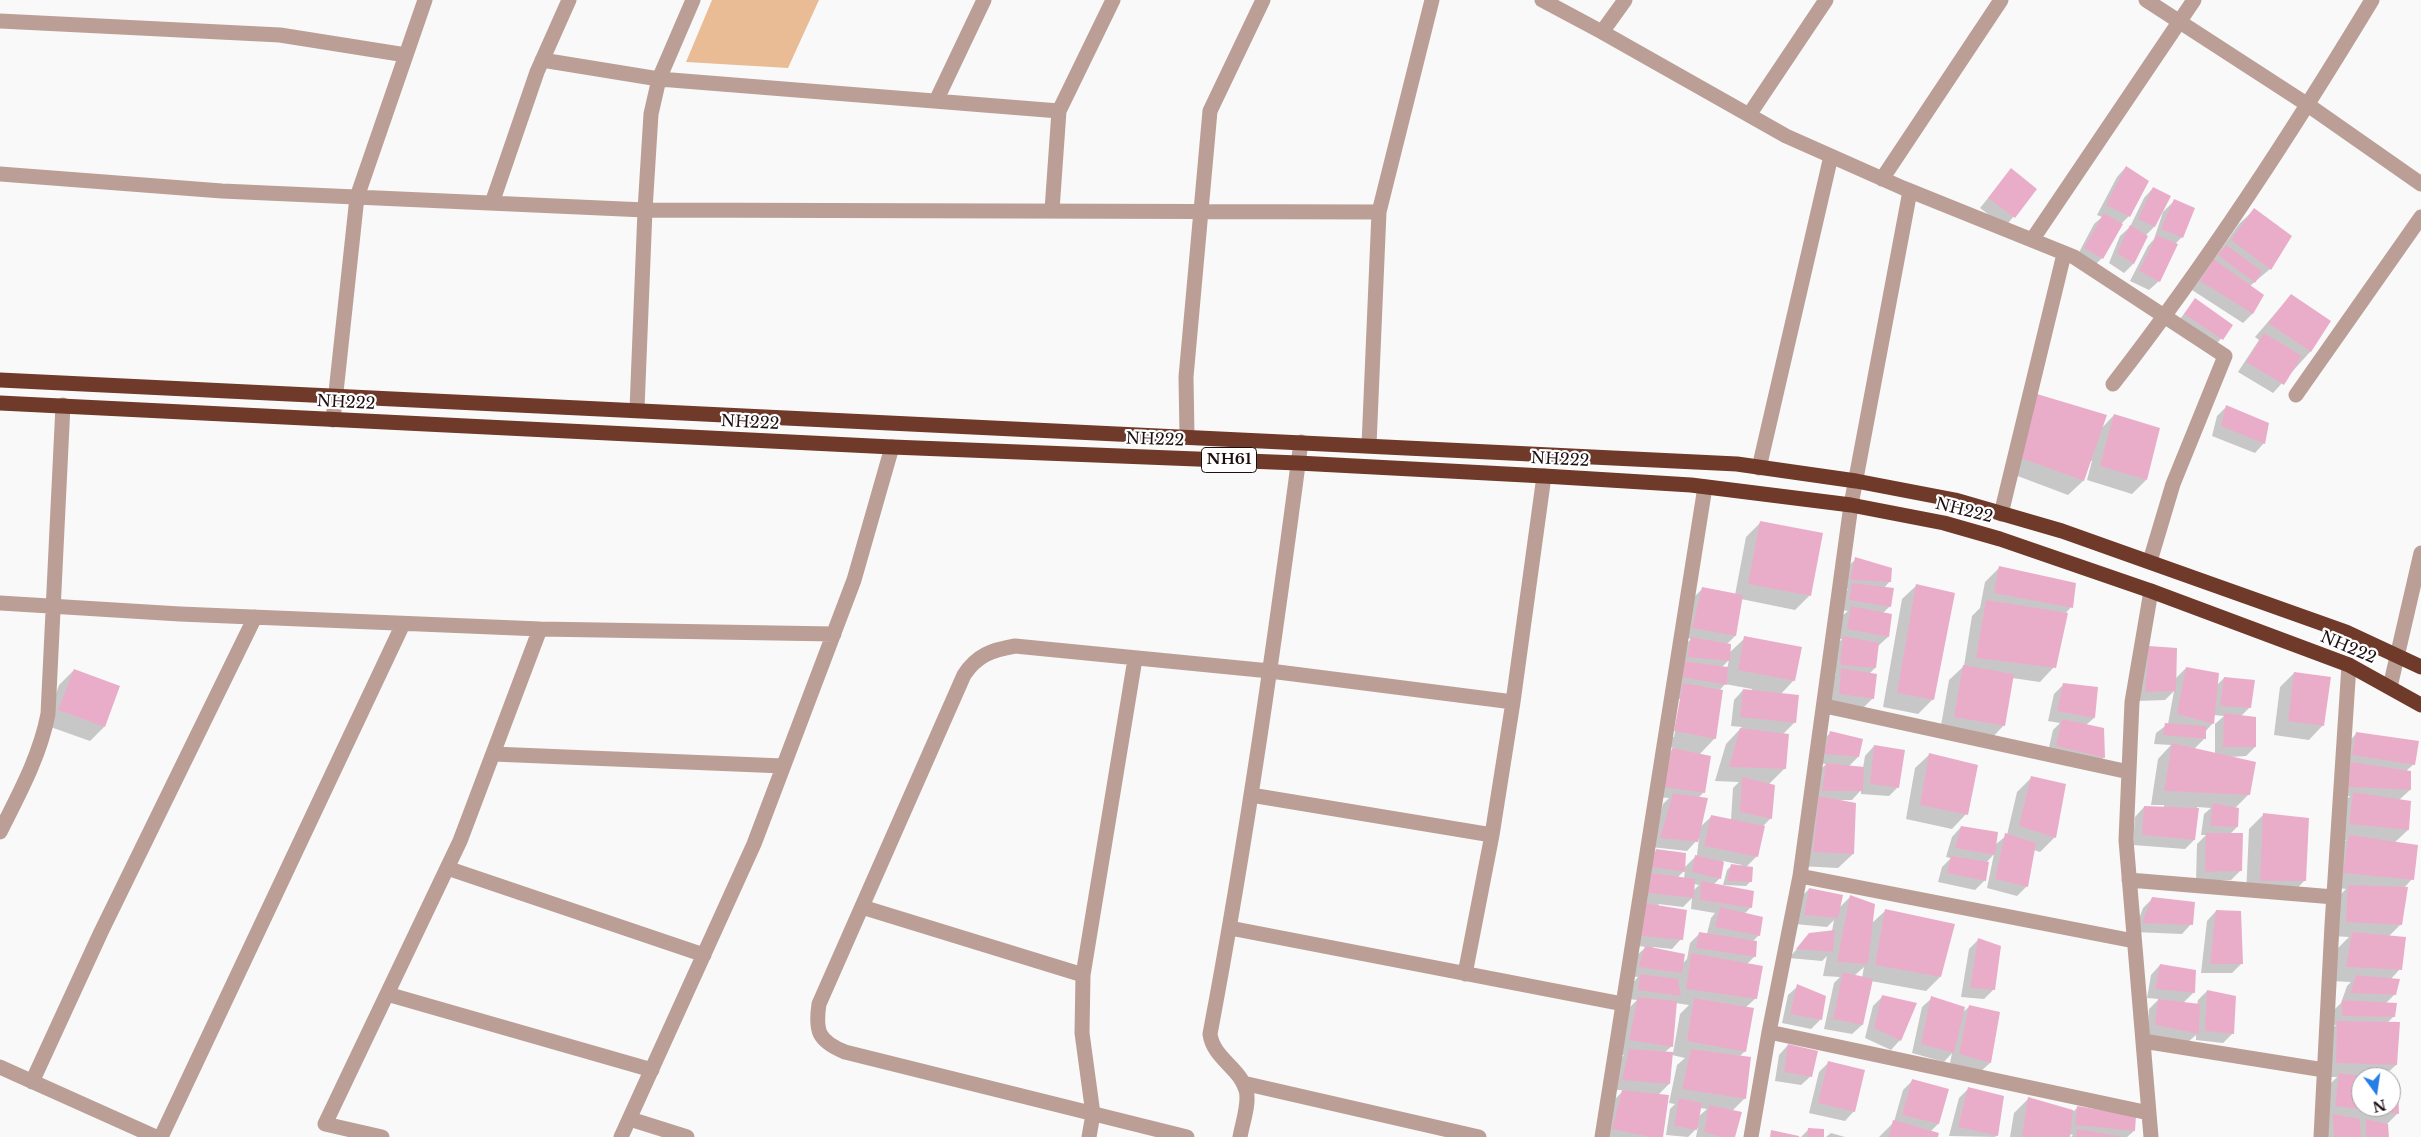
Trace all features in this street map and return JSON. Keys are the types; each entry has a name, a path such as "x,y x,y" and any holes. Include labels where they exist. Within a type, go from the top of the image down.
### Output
{"highway":[{"name":"NH222","path":"0,380 637,409 1737,464 1856,481 1955,500 2062,531 2346,632 2398,655 2421,668"},
{"name":"NH222","path":"0,403 892,447 1298,463 1544,476 1705,487 1851,505 1944,523 2000,539 2151,591 2349,665 2421,705"}],"street":[{"path":"333,420 357,197 425,0"},
{"path":"492,203 542,60 568,0"},
{"path":"637,409 651,114 659,79 693,0"},
{"path":"936,101 984,0"},
{"path":"1052,210 1059,111 1113,0"},
{"path":"1187,436 1186,376 1210,112 1263,0"},
{"path":"1369,445 1379,212 1432,0"},
{"path":"1542,0 1786,136 1910,191 2074,257 2226,356 2172,484 2150,561"},
{"path":"1602,32 1625,0"},
{"path":"1749,115 1826,0"},
{"path":"1882,179 2001,0"},
{"path":"2146,0 2308,105 2421,184"},
{"path":"2032,240 2194,0"},
{"path":"2113,384 2165,317 2308,105 2372,0"},
{"path":"0,21 280,35 406,55"},
{"path":"542,60 659,79 1059,111"},
{"path":"1759,468 1831,156"},
{"path":"0,174 222,191 645,210 1201,210 1379,212"},
{"path":"1751,1137 1769,1032 1800,876 1851,505 1910,191"},
{"path":"2296,395 2421,217"},
{"path":"2001,514 2064,254"},
{"path":"0,832 36,758 44,735 50,689 63,405"},
{"path":"1240,1137 1247,1091 1243,1083 1215,1050 1211,1043 1210,1034 1230,928 1251,795 1301,442"},
{"path":"621,1137 754,844 854,580 892,447"},
{"path":"1465,974 1492,835 1513,702 1544,476"},
{"path":"1602,1137 1705,487"},
{"path":"2390,687 2421,553"},
{"path":"2151,591 2132,702 2126,840 2151,1137"},
{"path":"0,603 403,624 540,629 834,634"},
{"path":"32,1082 101,932 256,617"},
{"path":"161,1137 403,624"},
{"path":"382,1137 324,1130 460,841 540,629"},
{"path":"1186,1137 854,1054 830,1046 820,1035 817,1020 820,1004 964,675 972,663 984,654 1015,646 1270,671 1513,702"},
{"path":"1089,1137 1093,1114 1082,1033 1083,975 1135,659"},
{"path":"2320,1137 2349,665"},
{"path":"1824,706 2129,772"},
{"path":"493,754 784,766"},
{"path":"1251,795 1492,835"},
{"path":"447,868 704,955"},
{"path":"1800,876 2134,941"},
{"path":"2129,880 2334,897"},
{"path":"862,907 1083,975"},
{"path":"1230,928 1623,1004"},
{"path":"387,994 652,1070"},
{"path":"1769,1032 2149,1114"},
{"path":"2143,1041 2324,1070"},
{"path":"0,1067 156,1137"},
{"path":"1243,1083 1479,1137"},
{"path":"630,1119 687,1137"}],"shaded area":[{"path":"712,0 819,0 788,68 686,62"}],"building":[{"path":"2126,166 2149,181 2130,217 2106,205"},
{"path":"2011,168 2037,189 2015,218 1988,198"},
{"path":"2153,187 2171,196 2155,227 2138,219"},
{"path":"2174,199 2195,208 2183,238 2161,229"},
{"path":"2254,208 2292,236 2271,270 2231,240"},
{"path":"2104,213 2123,224 2103,259 2084,248"},
{"path":"2130,225 2148,236 2134,264 2117,253"},
{"path":"2157,235 2178,244 2160,282 2139,271"},
{"path":"2226,245 2262,271 2255,283 2218,255"},
{"path":"2214,259 2264,295 2253,314 2200,281"},
{"path":"2291,294 2331,321 2311,352 2268,323"},
{"path":"2195,298 2233,325 2223,340 2184,314"},
{"path":"2264,333 2302,356 2284,385 2246,362"},
{"path":"2037,394 2107,415 2084,481 2021,458"},
{"path":"2226,405 2269,423 2265,444 2221,426"},
{"path":"2114,414 2160,428 2147,480 2100,466"},
{"path":"1760,521 1823,533 1811,596 1748,584"},
{"path":"1855,557 1892,568 1891,582 1850,580"},
{"path":"1999,566 2076,583 2073,608 1994,593"},
{"path":"1852,583 1894,588 1891,607 1849,600"},
{"path":"1916,584 1955,593 1934,700 1897,693"},
{"path":"1702,587 1743,595 1736,636 1692,628"},
{"path":"1986,600 2068,613 2056,668 1976,658"},
{"path":"1851,606 1892,614 1889,637 1847,629"},
{"path":"1744,636 1802,647 1795,681 1738,670"},
{"path":"1843,636 1879,643 1876,668 1840,665"},
{"path":"1691,637 1731,644 1730,661 1687,657"},
{"path":"2149,646 2177,648 2176,691 2145,692"},
{"path":"1683,661 1728,667 1727,685 1681,677"},
{"path":"1963,665 2014,674 2005,726 1954,717"},
{"path":"2186,667 2219,673 2214,724 2177,714"},
{"path":"1841,668 1877,674 1874,699 1839,694"},
{"path":"74,669 120,686 105,727 58,710"},
{"path":"2294,672 2331,677 2324,726 2288,721"},
{"path":"2224,677 2255,680 2251,708 2220,706"},
{"path":"1683,683 1723,690 1716,739 1674,731"},
{"path":"2063,683 2098,687 2095,718 2057,711"},
{"path":"1743,689 1799,695 1796,723 1740,717"},
{"path":"2224,713 2256,717 2256,747 2223,747"},
{"path":"2062,719 2104,728 2105,758 2056,746"},
{"path":"2165,723 2206,726 2206,739 2163,735"},
{"path":"1740,728 1789,734 1786,769 1729,767"},
{"path":"1830,731 1863,739 1859,757 1824,754"},
{"path":"2356,732 2419,741 2415,765 2352,755"},
{"path":"2172,743 2256,762 2250,795 2164,791"},
{"path":"1874,745 1905,750 1899,788 1870,784"},
{"path":"1672,748 1711,756 1705,793 1664,787"},
{"path":"1929,753 1978,765 1968,815 1920,805"},
{"path":"2351,762 2411,771 2411,790 2348,787"},
{"path":"1826,763 1864,767 1863,791 1822,791"},
{"path":"2031,776 2066,784 2056,838 2019,826"},
{"path":"1742,777 1775,785 1772,819 1740,812"},
{"path":"2353,792 2411,801 2409,830 2349,824"},
{"path":"1673,793 1708,798 1698,842 1660,838"},
{"path":"1819,796 1856,803 1854,854 1813,852"},
{"path":"2213,803 2239,808 2238,827 2210,826"},
{"path":"2144,806 2199,808 2195,840 2142,835"},
{"path":"2263,813 2309,818 2306,881 2260,881"},
{"path":"1711,815 1765,826 1758,857 1704,846"},
{"path":"1961,826 1998,832 1995,855 1955,848"},
{"path":"2005,833 2036,843 2028,887 1995,879"},
{"path":"2206,833 2243,833 2242,871 2205,872"},
{"path":"2349,835 2418,845 2414,880 2343,873"},
{"path":"1656,849 1686,853 1685,872 1651,867"},
{"path":"1695,855 1724,862 1721,879 1692,872"},
{"path":"1951,856 1989,862 1986,881 1947,873"},
{"path":"1731,864 1753,867 1752,882 1727,881"},
{"path":"1652,873 1695,879 1694,898 1648,893"},
{"path":"1701,881 1754,891 1752,908 1700,900"},
{"path":"2348,885 2408,887 2402,925 2346,922"},
{"path":"1809,888 1843,895 1838,918 1804,915"},
{"path":"1850,895 1875,904 1868,964 1837,962"},
{"path":"2152,897 2195,902 2193,925 2142,923"},
{"path":"1644,903 1687,910 1683,940 1641,936"},
{"path":"1720,907 1763,917 1760,936 1715,927"},
{"path":"1885,909 1955,924 1941,977 1875,965"},
{"path":"2216,910 2241,911 2243,964 2210,964"},
{"path":"1835,930 1833,952 1796,949 1809,933"},
{"path":"1699,932 1757,941 1756,957 1696,948"},
{"path":"2352,932 2406,937 2402,970 2346,967"},
{"path":"1978,938 2001,946 1995,990 1970,988"},
{"path":"1645,946 1685,954 1682,973 1638,967"},
{"path":"1691,953 1763,966 1757,999 1686,989"},
{"path":"2160,964 2196,970 2195,993 2155,989"},
{"path":"1843,972 1873,979 1863,1025 1833,1019"},
{"path":"1640,974 1678,979 1681,996 1638,990"},
{"path":"2356,975 2400,979 2396,995 2350,993"},
{"path":"1797,984 1826,996 1822,1020 1790,1014"},
{"path":"2207,990 2236,996 2234,1034 2205,1031"},
{"path":"1882,995 1917,1003 1901,1041 1874,1028"},
{"path":"1931,996 1965,1007 1954,1053 1921,1044"},
{"path":"1638,997 1677,1001 1673,1047 1629,1040"},
{"path":"1694,998 1754,1008 1746,1052 1687,1041"},
{"path":"2158,999 2200,1004 2199,1034 2155,1025"},
{"path":"2342,1000 2397,1003 2395,1017 2342,1016"},
{"path":"1969,1005 2000,1012 1991,1063 1959,1054"},
{"path":"2337,1021 2400,1022 2397,1065 2336,1063"},
{"path":"1788,1044 1818,1051 1812,1077 1784,1072"},
{"path":"1629,1049 1673,1052 1670,1084 1622,1080"},
{"path":"1691,1049 1751,1057 1746,1099 1682,1089"},
{"path":"1828,1061 1865,1070 1855,1112 1818,1103"},
{"path":"2339,1073 2351,1075 2351,1108 2335,1106"},
{"path":"1912,1079 1949,1089 1939,1124 1902,1115"},
{"path":"1968,1087 2004,1096 1998,1136 1958,1127"},
{"path":"1622,1090 1669,1095 1663,1137 1650,1137 1612,1129"},
{"path":"2028,1097 2073,1110 2070,1137 2022,1137"},
{"path":"1679,1098 1702,1103 1697,1130 1674,1126"},
{"path":"1709,1105 1742,1112 1735,1137 1720,1137 1704,1132"},
{"path":"2077,1106 2136,1116 2135,1131 2075,1125"},
{"path":"2333,1114 2360,1119 2361,1137 2334,1137"},
{"path":"2366,1119 2388,1124 2389,1137 2366,1137"},
{"path":"1893,1120 1939,1133 1938,1137 1889,1137"},
{"path":"1808,1128 1824,1129 1824,1137 1807,1137"},
{"path":"2077,1129 2119,1136 2119,1137 2076,1137"},
{"path":"1771,1130 1799,1136 1799,1137 1770,1137"}]}
